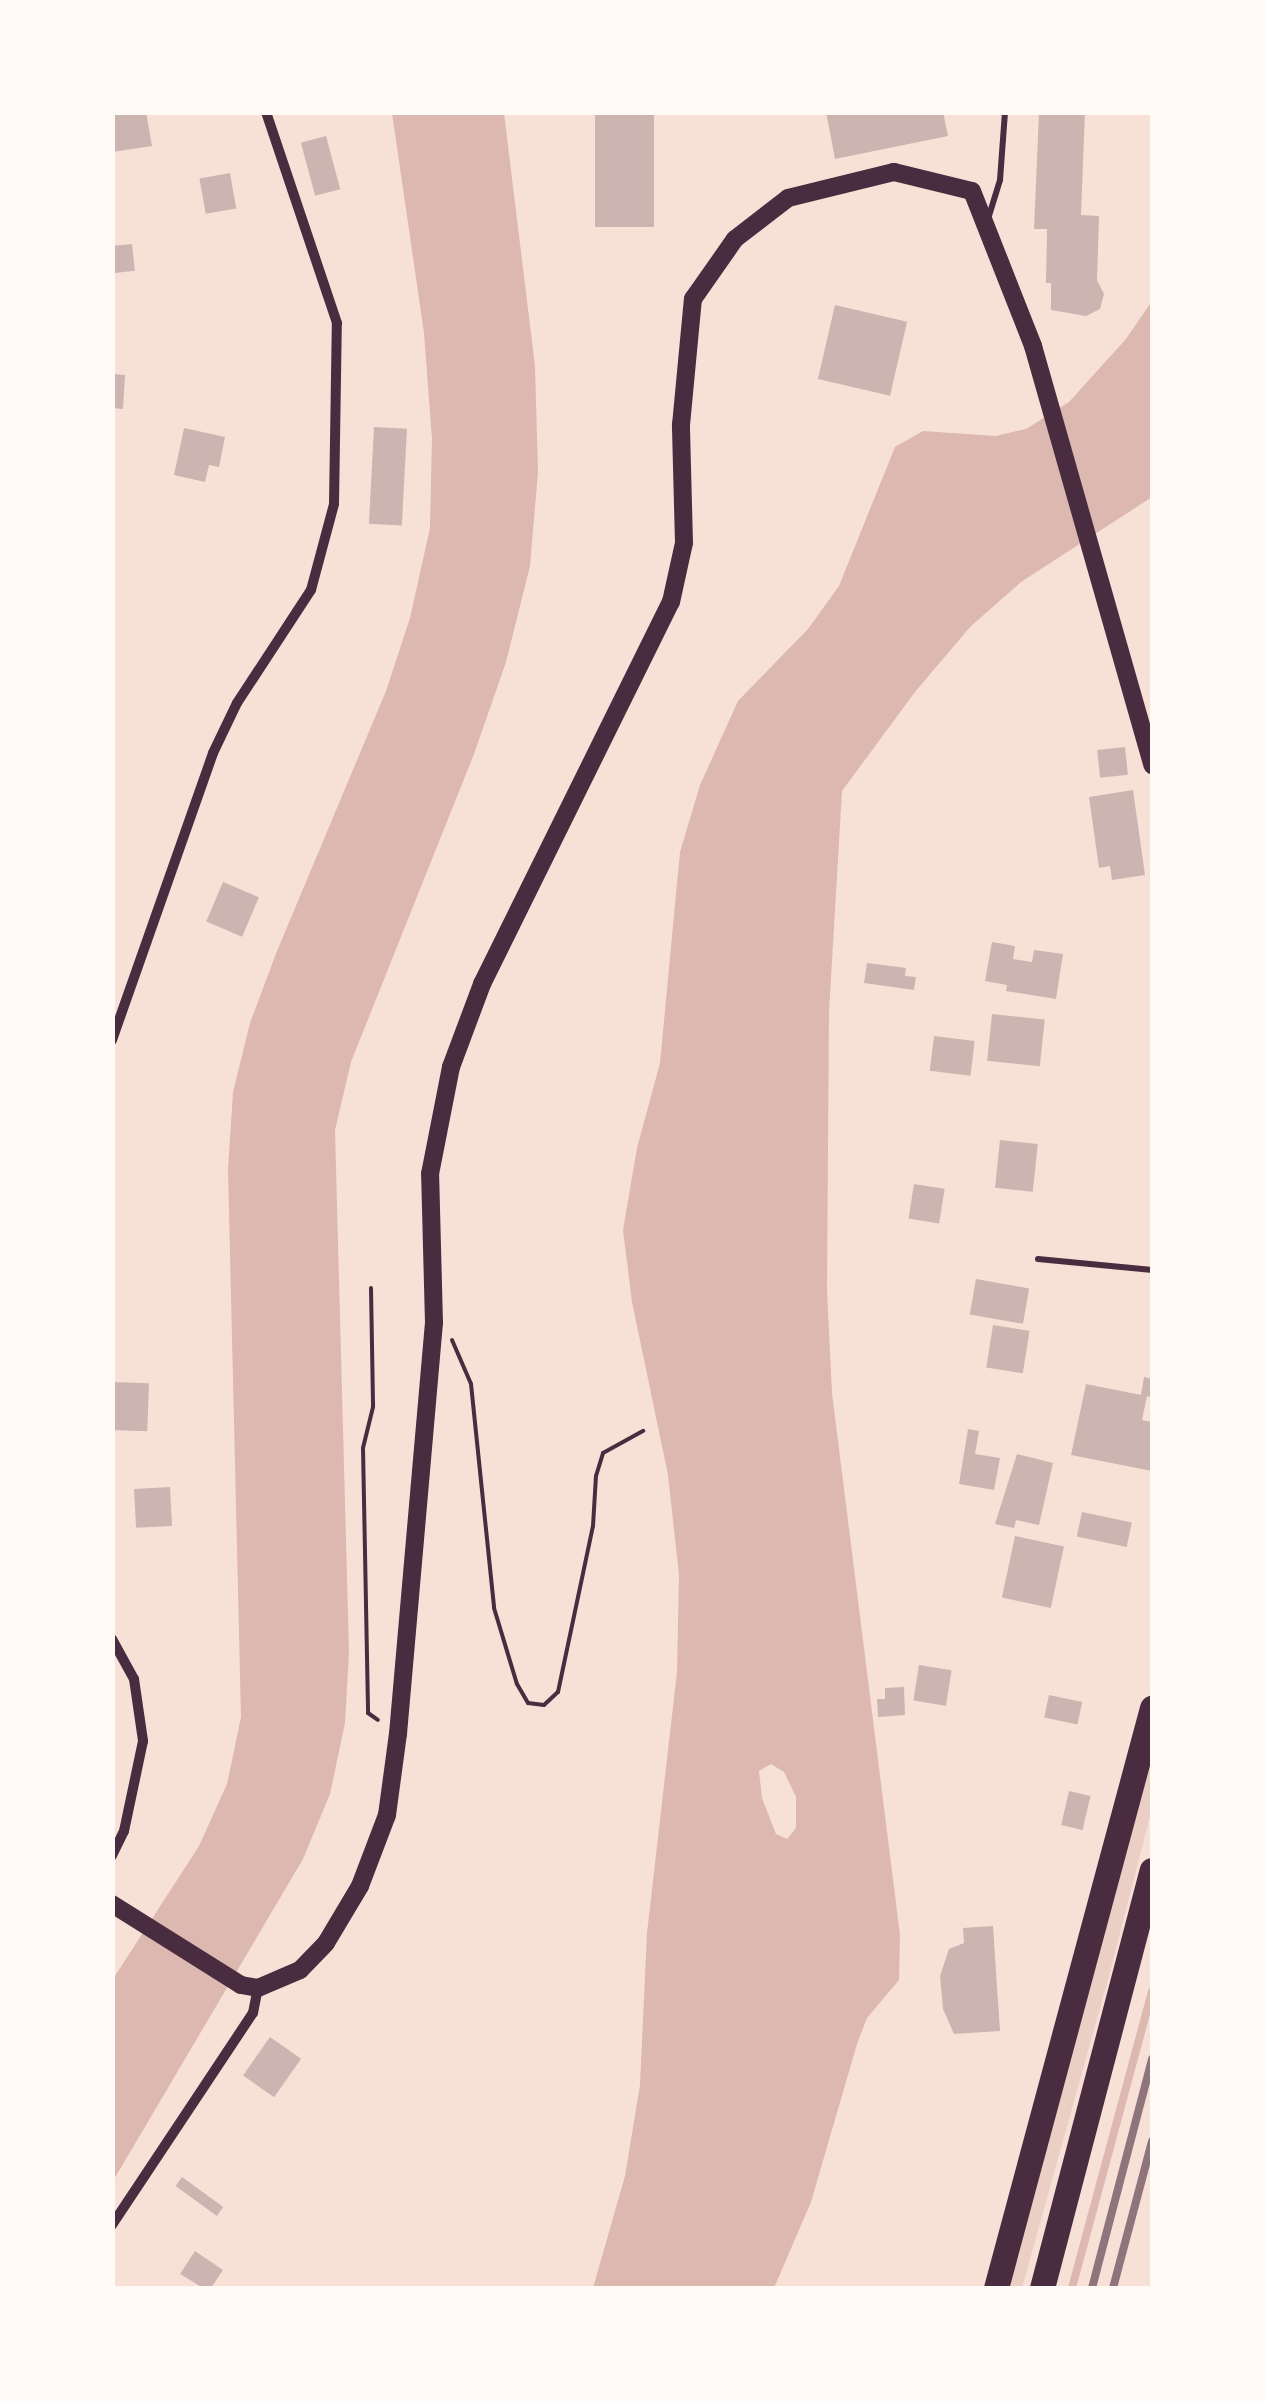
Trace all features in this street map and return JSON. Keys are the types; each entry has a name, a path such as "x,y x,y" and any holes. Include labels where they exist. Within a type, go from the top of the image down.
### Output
{"highway":[{"path":"996,2288 1152,1708"},
{"path":"1042,2288 1152,1870"}],"street":[{"path":"112,1040 214,753 237,703 311,590 334,504 337,322 266,112"},
{"path":"121,1910 250,1986 300,1970 326,1944 360,1886 387,1815 398,1734 434,1323 430,1174 451,1068 482,984 671,602 684,542 682,425 693,299 735,239 788,198 894,172 972,191 1032,346 1152,765"},
{"path":"112,1639 134,1678 143,1741 124,1831 112,1856"},
{"path":"112,2225 254,2013 250,1986"}],"lane":[{"path":"987,223 1000,180 1006,112"},
{"path":"1038,1259 1152,1270"}],"path":[{"path":"372,1288 374,1408 364,1448 368,1713 398,1734"},
{"path":"434,1323 458,1345 471,1384 494,1608 517,1684 528,1702 544,1705 558,1692 593,1526 596,1476 603,1453 643,1431"}],"shaded area":[{"path":"392,113 504,113 535,366 538,472 530,566 506,662 474,754 351,1062 335,1130 349,1652 345,1723 330,1794 303,1859 113,2181 113,1979 199,1846 227,1784 241,1717 228,1169 233,1092 250,1023 277,951 386,691 410,618 430,528 432,439 424,333"},
{"path":"1152,301 1152,497 1021,582 970,627 915,692 842,791 829,1012 827,1290 832,1393 900,1935 899,1980 867,2018 811,2202 774,2288 593,2288 625,2176 640,2085 647,1933 677,1672 679,1575 668,1475 632,1302 623,1230 637,1148 660,1063 680,852 700,785 738,701 808,629 839,586 895,447 923,431 996,436 1026,429 1069,402 1126,339","holes":["771,1764 784,1772 796,1797 796,1828 787,1839 776,1834 762,1798 759,1771"]},
{"path":"1152,1752 1152,1809 1109,1976 1022,2288 1007,2288"}],"building":[{"path":"112,112 146,112 152,146 112,152"},
{"path":"595,112 654,112 654,227 595,227"},
{"path":"826,112 943,112 948,136 835,159"},
{"path":"1039,112 1085,112 1081,215 1099,216 1097,280 1104,294 1100,309 1086,316 1051,310 1051,283 1046,283 1047,229 1034,229"},
{"path":"326,136 340,189 315,196 301,143"},
{"path":"230,173 236,208 206,214 199,178"},
{"path":"132,244 135,271 115,273 112,246"},
{"path":"835,305 907,322 890,396 818,379"},
{"path":"112,374 125,375 123,409 112,408"},
{"path":"374,427 407,429 402,526 369,524"},
{"path":"184,428 225,437 219,467 209,465 205,482 174,475"},
{"path":"1125,747 1128,775 1100,778 1097,750"},
{"path":"1133,790 1145,875 1112,880 1110,866 1099,868 1089,797"},
{"path":"223,882 259,897 242,937 206,922"},
{"path":"992,942 1015,946 1013,959 1032,962 1034,950 1063,954 1056,999 1006,991 1007,985 985,981"},
{"path":"867,963 906,968 905,976 916,977 914,990 864,983"},
{"path":"992,1014 1045,1020 1040,1066 987,1061"},
{"path":"934,1036 975,1041 970,1076 930,1071"},
{"path":"1000,1140 1038,1144 1033,1192 995,1188"},
{"path":"914,1184 945,1189 939,1223 909,1219"},
{"path":"976,1279 1029,1288 1023,1324 970,1314"},
{"path":"993,1325 1030,1331 1023,1373 986,1367"},
{"path":"1144,1377 1152,1379 1152,1398 1147,1396 1142,1420 1152,1422 1152,1471 1071,1455 1086,1384 1141,1395"},
{"path":"112,1382 149,1383 147,1431 112,1430"},
{"path":"968,1429 979,1431 975,1454 1000,1458 994,1490 959,1484"},
{"path":"1017,1454 1053,1463 1039,1525 1016,1520 1014,1528 995,1524"},
{"path":"170,1487 172,1526 136,1528 134,1489"},
{"path":"1082,1512 1132,1523 1127,1547 1077,1536"},
{"path":"1015,1536 1064,1546 1051,1608 1002,1598"},
{"path":"919,1665 952,1670 946,1706 913,1701"},
{"path":"904,1687 905,1715 878,1717 877,1699 885,1699 885,1688"},
{"path":"1049,1695 1082,1702 1077,1725 1044,1717"},
{"path":"1069,1791 1090,1796 1083,1830 1061,1825"},
{"path":"993,1926 1000,2031 954,2034 943,2009 940,1976 949,1949 964,1943 963,1928"},
{"path":"270,2037 301,2059 274,2097 243,2076"},
{"path":"182,2177 223,2207 217,2216 176,2186"},
{"path":"195,2251 223,2270 211,2288 203,2288 180,2274"}],"waterway":[{"path":"1072,2288 1152,1992"}],"railway":[{"path":"1092,2288 1152,2059"},
{"path":"1113,2288 1152,2141"}]}
